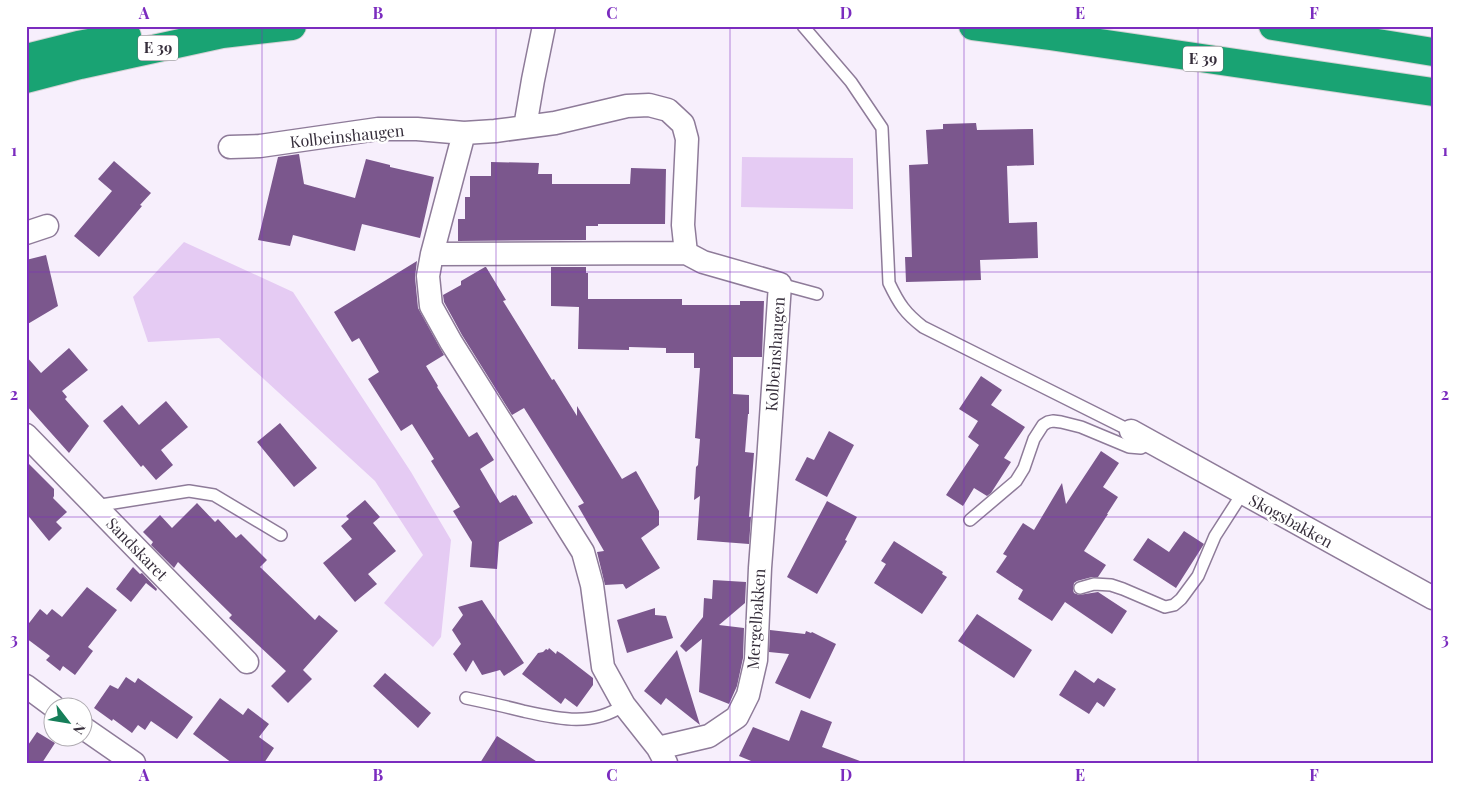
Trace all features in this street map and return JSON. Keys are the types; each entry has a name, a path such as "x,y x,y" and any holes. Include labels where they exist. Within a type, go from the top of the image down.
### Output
{"highway":[{"name":"E 39","path":"26,58 78,45 184,26"},
{"name":"E 39","path":"26,80 80,65 222,34 292,26"},
{"name":"E 39","path":"973,26 1433,92"},
{"path":"1273,26 1433,52"}],"street":[{"path":"525,127 544,26"},
{"name":"Kolbeinshaugen","path":"230,147 260,146 378,129 418,129 464,133 495,132 555,123 627,106 649,105 668,110 683,124 687,139 683,225 686,253"},
{"path":"432,254 464,133"},
{"name":"Kolbeinshaugen","path":"432,254 686,253 703,262 780,284 768,462"},
{"name":"Mergelbakken","path":"432,254 428,276 432,306 451,342 583,552 592,586 603,667 624,705 662,755 709,736 737,717 748,695 756,660 760,568 768,462"},
{"name":"Skogsbakken","path":"1131,431 1433,598"},
{"name":"Sandskaret","path":"26,435 247,662"},
{"path":"26,686 42,698"},
{"path":"92,734 134,763"}],"lane":[{"path":"803,26 851,82 882,128 889,284 898,302 910,317 923,327 1131,431"},
{"path":"780,284 817,294"},
{"path":"970,520 1016,481 1024,468 1034,439 1043,425 1048,422 1061,422 1081,426 1129,447 1141,448 1151,442"},
{"path":"95,506 189,491 214,495 281,535"},
{"path":"1080,588 1094,584 1111,585 1165,607 1174,605 1181,599 1198,576 1215,536 1242,494"},
{"path":"466,698 561,719 579,720 605,716 624,705"}],"shaded area":[{"path":"742,157 853,158 853,209 741,207"},
{"path":"184,242 293,292 411,472 451,540 441,637 433,647 384,603 423,555 375,481 219,338 148,342 133,297"}],"building":[{"path":"976,123 977,130 1033,129 1034,165 1007,166 1009,223 1037,222 1038,258 980,260 981,280 906,282 905,257 912,257 909,165 928,164 926,130 943,129 943,124"},
{"path":"299,154 304,184 355,198 366,159 390,165 390,167 434,177 420,238 362,224 355,251 293,235 290,246 258,240 278,157"},
{"path":"114,161 151,193 99,257 74,236 112,191 98,179"},
{"path":"491,162 539,163 538,174 552,174 552,184 630,184 631,168 666,169 665,224 598,224 598,226 586,226 586,240 458,241 458,219 465,219 465,197 470,197 470,176 491,176"},
{"path":"46,255 58,306 26,325 26,260"},
{"path":"417,261 415,277 418,308 444,355 426,366 469,437 477,432 494,460 480,469 500,503 516,495 533,523 499,542 497,569 470,567 472,542 453,511 460,507 431,461 434,459 412,424 401,431 368,379 379,372 359,338 352,342 334,312"},
{"path":"485,267 506,300 503,301 552,380 554,379 577,416 577,406 622,479 636,471 659,511 659,525 641,538 660,568 626,589 623,584 605,585 597,552 604,551 578,506 584,503 524,408 512,415 462,335 444,302 443,295 461,285 461,281"},
{"path":"551,267 586,267 586,273 588,273 588,299 682,299 682,305 740,305 740,301 764,301 762,357 733,357 733,394 749,395 745,452 754,453 749,544 697,540 700,496 694,500 700,439 695,438 700,368 694,368 694,353 666,353 666,348 629,347 629,350 578,349 579,307 551,306"},
{"path":"69,348 88,370 62,391 67,397 65,399 89,426 69,453 26,405 26,356 41,373"},
{"path":"981,376 1002,390 991,405 1025,427 1004,458 1011,462 991,493 987,496 974,488 963,506 946,495 979,445 968,437 978,421 959,409"},
{"path":"166,401 188,427 161,450 173,465 156,480 143,465 141,467 103,421 122,405 139,425"},
{"path":"280,423 317,468 294,487 257,442"},
{"path":"829,431 854,445 827,497 795,480 807,457 814,460"},
{"path":"1101,451 1119,463 1103,487 1118,497 1084,551 1106,565 1098,577 1074,583 1073,590 1074,593 1079,595 1098,592 1127,611 1112,634 1065,602 1052,621 1018,599 1023,590 996,572 1007,556 1003,554 1023,523 1034,530 1062,483 1066,504"},
{"path":"26,461 54,489 53,498 67,512 56,522 62,528 49,541 26,513"},
{"path":"365,500 380,517 373,523 396,551 368,574 377,584 355,602 323,563 352,539 341,526 349,519 346,516"},
{"path":"827,501 857,517 845,540 847,541 817,594 787,577"},
{"path":"197,503 215,522 218,519 236,538 241,534 267,560 260,567 315,620 319,615 338,631 303,670 312,679 288,703 271,686 286,671 229,618 232,615 178,562 174,568 151,545 153,542 143,532 160,515 172,528"},
{"path":"1184,531 1204,544 1176,588 1133,560 1148,538 1169,552"},
{"path":"894,541 943,572 942,574 947,577 922,614 874,583 886,564 881,561"},
{"path":"133,567 140,574 142,573 157,589 156,591 146,583 131,602 116,589"},
{"path":"713,580 746,582 745,603 719,625 744,628 743,658 737,686 729,704 699,692 702,639 686,652 680,646 703,617 704,598 712,599"},
{"path":"87,587 117,610 88,647 93,651 75,675 63,666 60,671 46,660 50,656 26,638 26,627 40,609 47,615 52,609 62,617"},
{"path":"482,600 524,663 504,676 500,670 482,675 473,660 466,672 453,654 461,644 452,630 463,615 458,607"},
{"path":"655,608 655,615 666,616 673,638 627,653 617,620"},
{"path":"977,614 1032,650 1014,678 958,641"},
{"path":"770,630 805,634 806,631 812,632 836,644 810,699 775,683 789,654 769,652"},
{"path":"549,648 556,654 557,651 562,654 593,678 593,685 577,707 565,698 561,704 522,674 538,653"},
{"path":"677,650 700,725 666,698 661,705 644,691"},
{"path":"1075,670 1094,683 1098,678 1116,689 1104,707 1097,702 1089,714 1059,695"},
{"path":"385,673 431,713 418,728 373,686"},
{"path":"126,677 135,683 138,678 193,717 177,739 151,721 145,730 138,725 132,733 94,708 110,685 118,689"},
{"path":"220,698 243,715 248,708 269,724 259,737 274,748 264,763 232,763 193,734"},
{"path":"801,710 832,722 822,747 860,761 860,763 756,763 739,756 753,727 789,741"},
{"path":"37,732 42,735 42,746 53,746 42,763 26,763 26,748"},
{"path":"497,736 539,763 480,763"}]}
